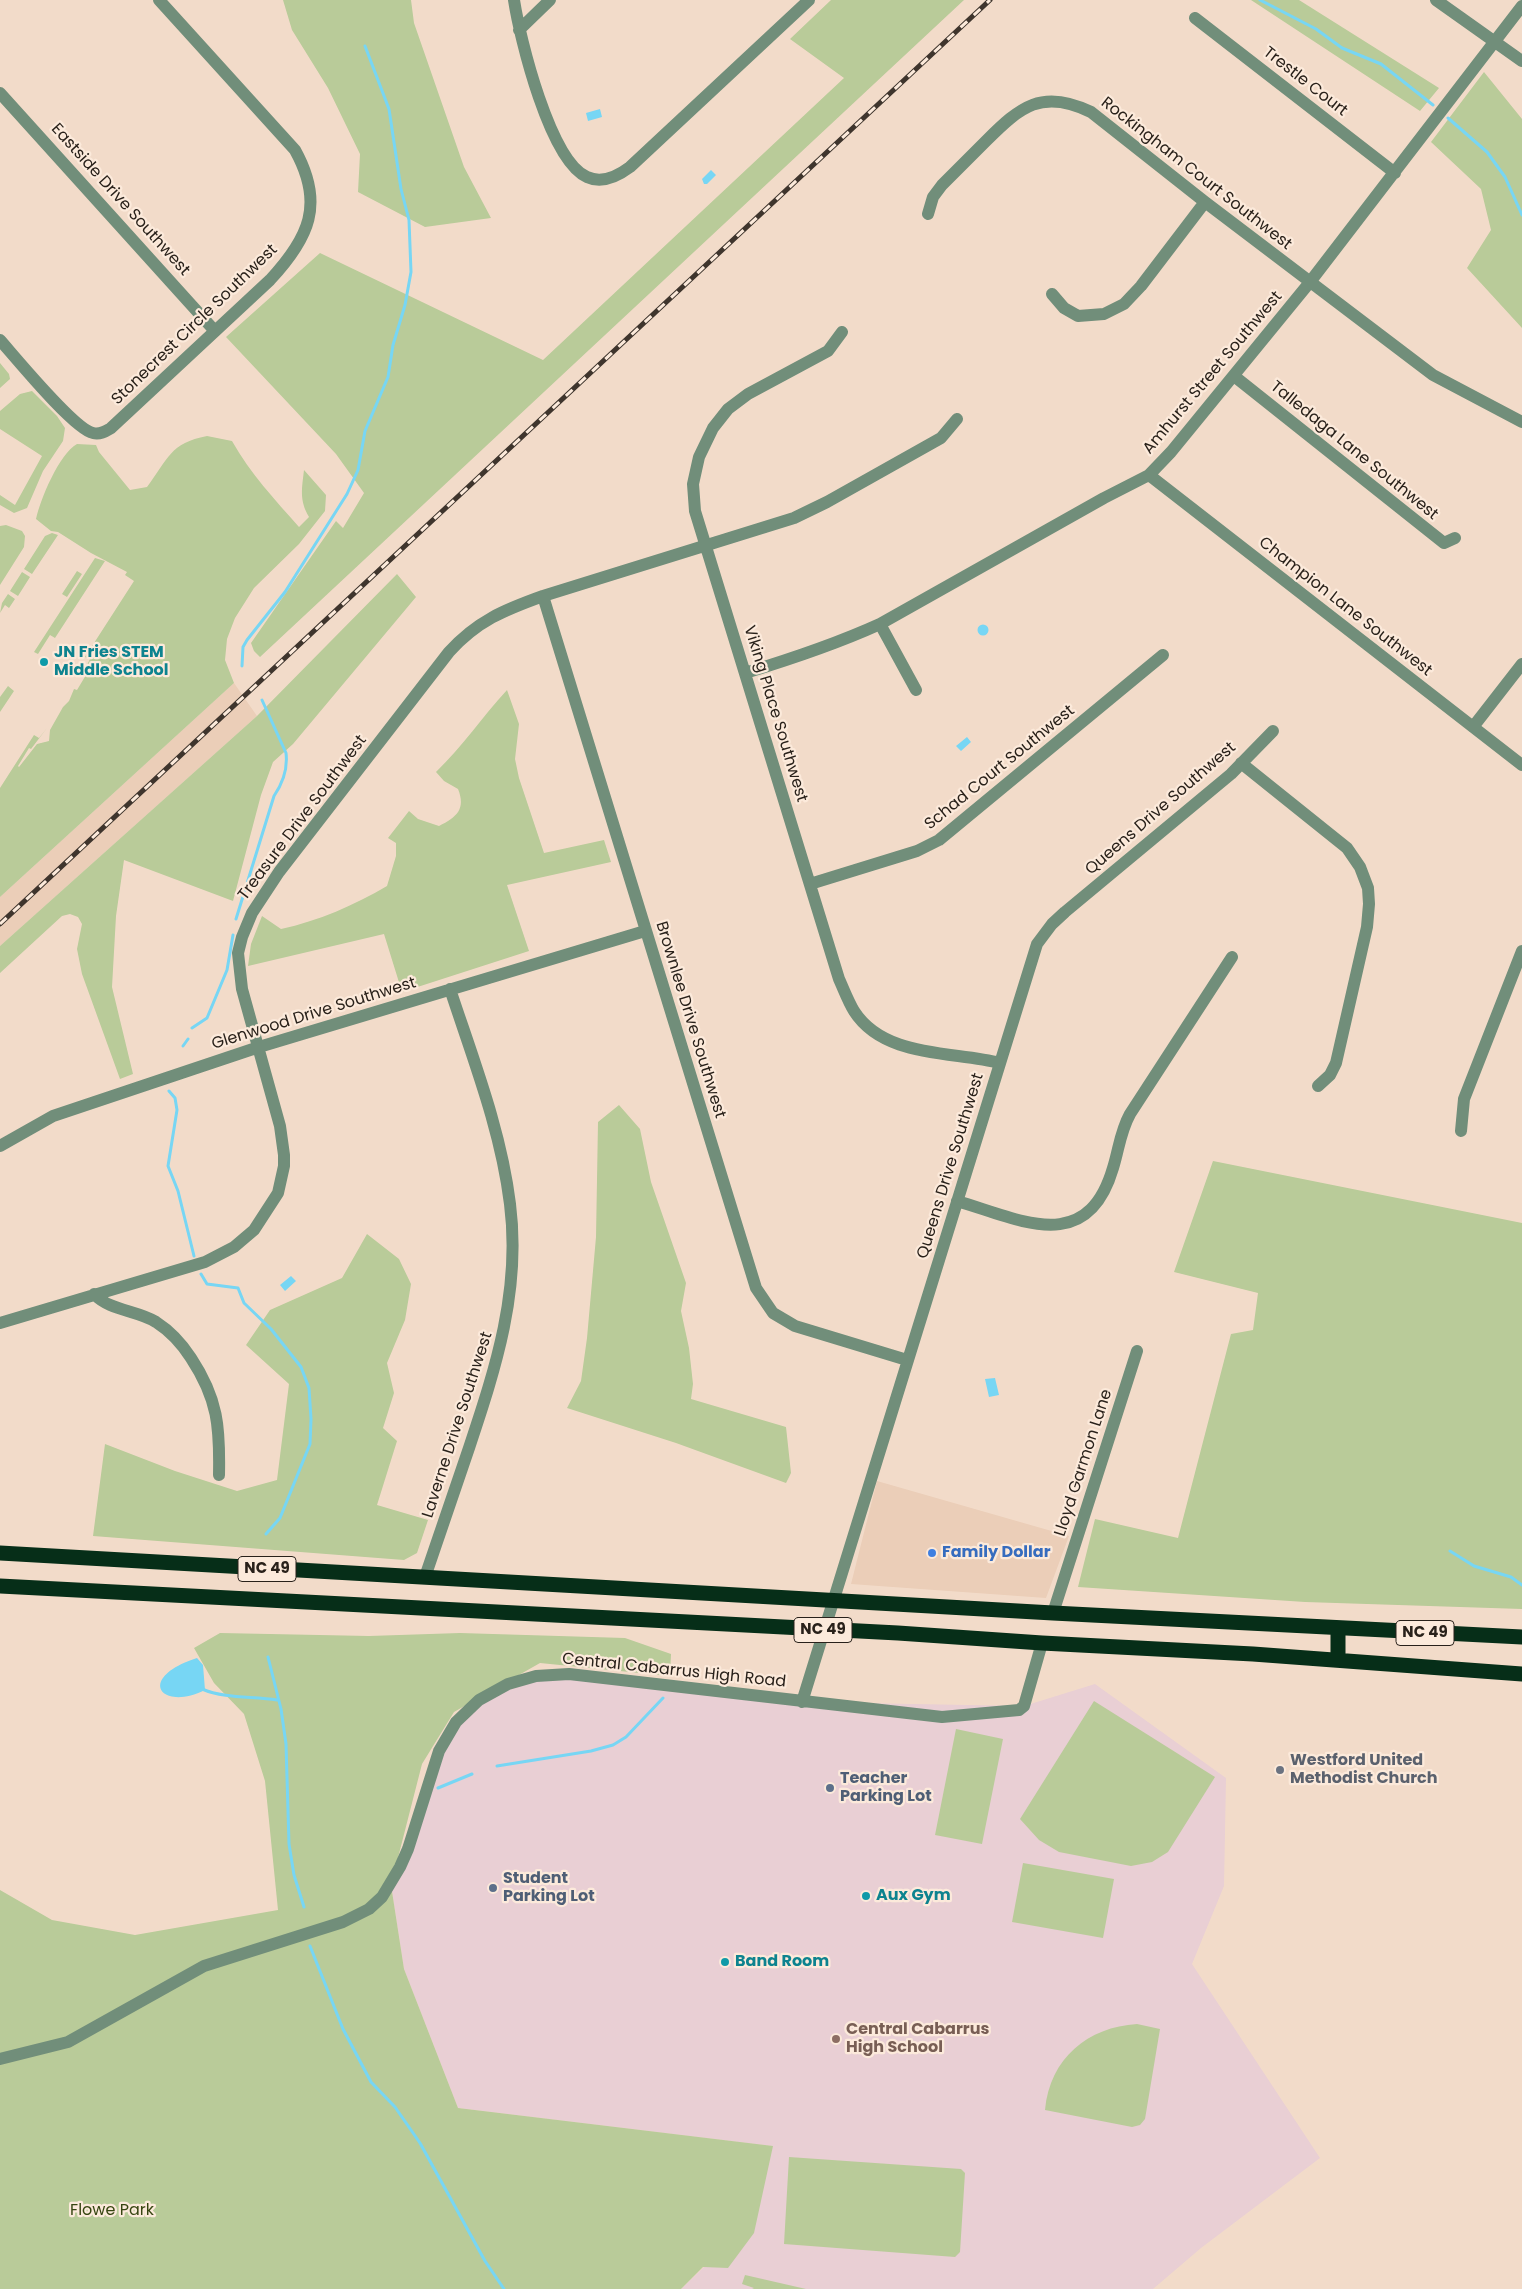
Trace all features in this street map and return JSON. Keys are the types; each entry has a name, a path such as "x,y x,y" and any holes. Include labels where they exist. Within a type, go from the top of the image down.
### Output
{"highway":[{"name":"NC 49","path":"0,1553 1053,1613 1522,1637"},
{"name":"NC 49","path":"0,1586 826,1630 1338,1660 1522,1674"},
{"path":"1338,1628 1338,1660"}],"street":[{"name":"Stonecrest Circle Southwest","path":"0,340 72,419 81,427 94,434 103,433 111,428 214,330 270,280 290,258 302,239 309,218 310,186 305,168 284,137 159,0"},
{"path":"514,0 519,30 534,82 557,140 570,164 587,177 611,178 630,168 809,0"},
{"path":"519,30 550,0"},
{"path":"1436,0 1522,61"},
{"name":"Amhurst Street Southwest","path":"745,673 810,653 880,624 1104,498 1149,475 1171,452 1310,282 1522,6"},
{"name":"Trestle Court","path":"1195,18 1395,173"},
{"name":"Eastside Drive Southwest","path":"0,93 214,330"},
{"name":"Rockingham Court Southwest","path":"928,214 933,197 942,185 1013,114 1036,104 1051,101 1073,103 1091,112 1205,202 1433,375 1522,422"},
{"path":"1052,294 1064,308 1078,316 1104,314 1124,304 1141,286 1205,202"},
{"name":"Viking Place Southwest","path":"842,332 828,351 748,394 728,409 713,428 699,457 693,484 695,510 839,979 847,999 863,1022 873,1031 899,1045 1000,1063"},
{"name":"Talledaga Lane Southwest","path":"1234,376 1444,544 1455,538"},
{"name":"Treasure Drive Southwest","path":"0,1323 205,1262 247,1238 263,1219 282,1182 284,1155 280,1126 242,989 238,953 242,937 259,901 449,652 464,635 482,622 509,608 769,526 827,502 941,438 956,419"},
{"name":"Champion Lane Southwest","path":"1149,475 1522,765"},
{"name":"Brownlee Drive Southwest","path":"543,596 756,1288 764,1302 782,1320 795,1326 907,1360"},
{"path":"880,624 916,690"},
{"name":"Schad Court Southwest","path":"810,884 917,851 939,840 1163,655"},
{"path":"1473,728 1522,664"},
{"name":"Queens Drive Southwest","path":"802,1702 826,1630 833,1600 1033,954 1052,924 1241,763 1273,731"},
{"path":"1241,763 1347,848 1360,867 1368,888 1367,927 1336,1063 1330,1075 1318,1086"},
{"name":"Glenwood Drive Southwest","path":"0,1146 53,1116 259,1047 645,931"},
{"path":"1461,1131 1464,1099 1522,951"},
{"path":"957,1201 1044,1226 1063,1224 1088,1212 1100,1199 1113,1169 1118,1142 1130,1114 1232,957"},
{"name":"Laverne Drive Southwest","path":"425,1577 503,1340 512,1275 511,1214 504,1167 472,1053 450,989"},
{"path":"94,1294 104,1303 156,1322 184,1347 201,1374 212,1397 217,1420 219,1475"},
{"name":"Lloyd Garmon Lane","path":"1053,1613 1137,1351"},
{"name":"Central Cabarrus High Road","path":"0,2059 68,2042 204,1966 343,1922 369,1910 382,1897 400,1867 408,1849 439,1751 447,1735 456,1722 479,1700 508,1684 536,1676 569,1674 942,1717 1019,1710 1024,1706 1042,1643"}],"shaded area":[{"path":"234,683 257,716 0,946 0,897"},
{"path":"877,1481 1069,1536 1046,1598 851,1584"},
{"name":"Central Cabarrus High School","path":"536,1676 802,1702 1024,1706 1095,1684 1226,1778 1224,1886 1192,1964 1320,2158 1201,2248 1153,2289 681,2289 704,2267 772,2146 458,2108 404,1969 391,1885 439,1751 468,1710"}],"green space":[{"path":"283,0 411,0 414,23 464,167 491,218 425,227 358,192 360,154 328,88 292,30"},
{"path":"831,0 964,0 260,657 254,651 251,643 336,521 343,528 364,493 336,454 226,337 320,253 543,360 844,78 790,39"},
{"path":"1251,0 1299,0 1439,88 1420,111"},
{"path":"1484,72 1522,119 1522,328 1467,268 1491,230 1481,189 1431,142"},
{"path":"0,363 9,374 10,379 0,388"},
{"path":"32,391 57,416 65,428 63,441 43,471 27,508 14,513 0,505 0,495 15,505 42,456 0,429 0,411 20,394"},
{"path":"207,436 232,441 255,475 299,527 309,517 302,499 304,470 326,495 325,511 299,544 254,588 235,618 227,639 225,660 234,683 0,897 0,788 34,735 39,738 47,728 31,749 29,748 19,767 37,744 49,741 50,730 63,707 69,701 74,689 77,690 86,675 94,671 87,665 90,659 85,657 134,581 125,575 127,572 91,553 58,532 51,531 36,519 51,478 70,449 77,444 96,445 99,452 130,490 147,487 165,460 177,448 195,439"},
{"path":"6,525 22,531 25,536 24,547 0,585 0,526"},
{"path":"52,533 58,535 32,574 24,569 45,536"},
{"path":"95,558 105,561 55,638 50,635 38,654 34,652"},
{"path":"77,571 82,574 67,597 62,594"},
{"path":"22,572 30,577 18,596 10,591"},
{"path":"397,574 416,597 293,744 273,762 261,795 233,901 124,860 116,916 112,987 133,1074 120,1079 82,974 77,949 82,924 78,917 70,914 62,916 0,973 0,946 257,716"},
{"path":"8,594 15,599 9,608 5,605 0,613 2,603"},
{"path":"8,686 14,691 0,712 0,697"},
{"path":"507,690 519,724 515,759 519,778 544,853 604,840 611,862 507,885 529,951 402,992 384,934 248,966 251,944 262,916 281,929 336,912 362,900 387,886 396,856 396,843 388,838 409,811 418,819 439,826 455,816 461,802 458,789 444,781 436,772"},
{"path":"619,1105 640,1129 651,1182 686,1283 681,1311 689,1348 693,1384 691,1399 786,1427 791,1473 786,1483 676,1443 567,1408 581,1381 587,1338 596,1237 598,1122"},
{"path":"1213,1161 1522,1223 1522,1609 1305,1602 1078,1587 1095,1519 1178,1538 1231,1334 1253,1330 1258,1293 1174,1272"},
{"path":"367,1234 399,1259 411,1284 405,1320 387,1363 394,1393 383,1428 397,1441 377,1505 428,1520 417,1553 404,1560 93,1536 105,1444 175,1471 237,1491 277,1480 289,1384 246,1345 270,1310 342,1278"},
{"name":"Flowe Park","path":"220,1633 369,1636 460,1633 625,1638 671,1654 670,1676 540,1663 454,1712 422,1764 391,1885 404,1969 458,2108 773,2146 754,2233 728,2268 703,2267 681,2289 0,2289 0,1890 52,1920 135,1935 278,1910 265,1781 244,1714 214,1683 194,1648"},
{"path":"1094,1701 1215,1777 1168,1852 1152,1862 1131,1866 1059,1852 1039,1840 1020,1819"},
{"path":"956,1729 1003,1739 982,1844 935,1835"},
{"path":"1023,1863 1114,1879 1103,1938 1012,1922"},
{"path":"1137,2024 1160,2029 1145,2119 1140,2125 1132,2127 1045,2110 1048,2091 1055,2075 1063,2061 1074,2049 1103,2031 1119,2026"},
{"path":"789,2157 961,2169 965,2173 960,2252 955,2257 784,2244"},
{"path":"745,2275 806,2289 752,2289 754,2288 742,2284"}],"water":[{"path":"600,109 602,117 588,121 586,113"},
{"path":"711,170 716,175 707,184 704,184 702,179"},
{"path":"983,624 989,630 983,636 977,630"},
{"path":"967,737 971,742 961,751 956,746"},
{"path":"291,1276 296,1281 285,1291 280,1285"},
{"path":"995,1378 999,1395 989,1397 985,1379"},
{"path":"197,1658 203,1665 205,1690 189,1696 176,1697 167,1695 161,1690 161,1683 166,1675 178,1666"}],"waterway":[{"path":"1260,0 1316,29 1342,48 1381,64 1433,105"},
{"path":"242,666 243,647 247,640 285,592 347,494 358,470 365,431 388,377 393,345 405,305 411,272 409,220 401,189 389,109 365,46"},
{"path":"1448,118 1487,152 1505,177 1522,215"},
{"path":"236,919 274,796 282,781 286,765 286,753 262,700"},
{"path":"192,1028 207,1018 227,970 233,935"},
{"path":"183,1046 188,1039"},
{"path":"169,1091 175,1098 177,1110 168,1166 178,1191 194,1256"},
{"path":"201,1274 207,1284 238,1288 244,1303 271,1329 301,1367 309,1388 310,1444 280,1518 266,1534"},
{"path":"1450,1551 1474,1566 1511,1577 1522,1585"},
{"path":"268,1657 281,1709 286,1744 289,1844 294,1875 304,1907"},
{"path":"202,1689 230,1696 277,1700"},
{"path":"497,1766 591,1751 613,1745 626,1737 663,1698"},
{"path":"438,1788 472,1774"},
{"path":"310,1946 343,2029 371,2082 395,2107 420,2143 485,2261 504,2289"}],"railway":[{"path":"0,924 990,0"}],"place":[{"name":"JN Fries STEM Middle School","path":"44,662"},
{"name":"Family Dollar","path":"932,1553"},
{"name":"Westford United Methodist Church","path":"1280,1770"},
{"name":"Teacher Parking Lot","path":"830,1788"},
{"name":"Student Parking Lot","path":"493,1888"},
{"name":"Aux Gym","path":"866,1896"},
{"name":"Band Room","path":"725,1962"},
{"name":"Central Cabarrus High School","path":"836,2039"}]}
